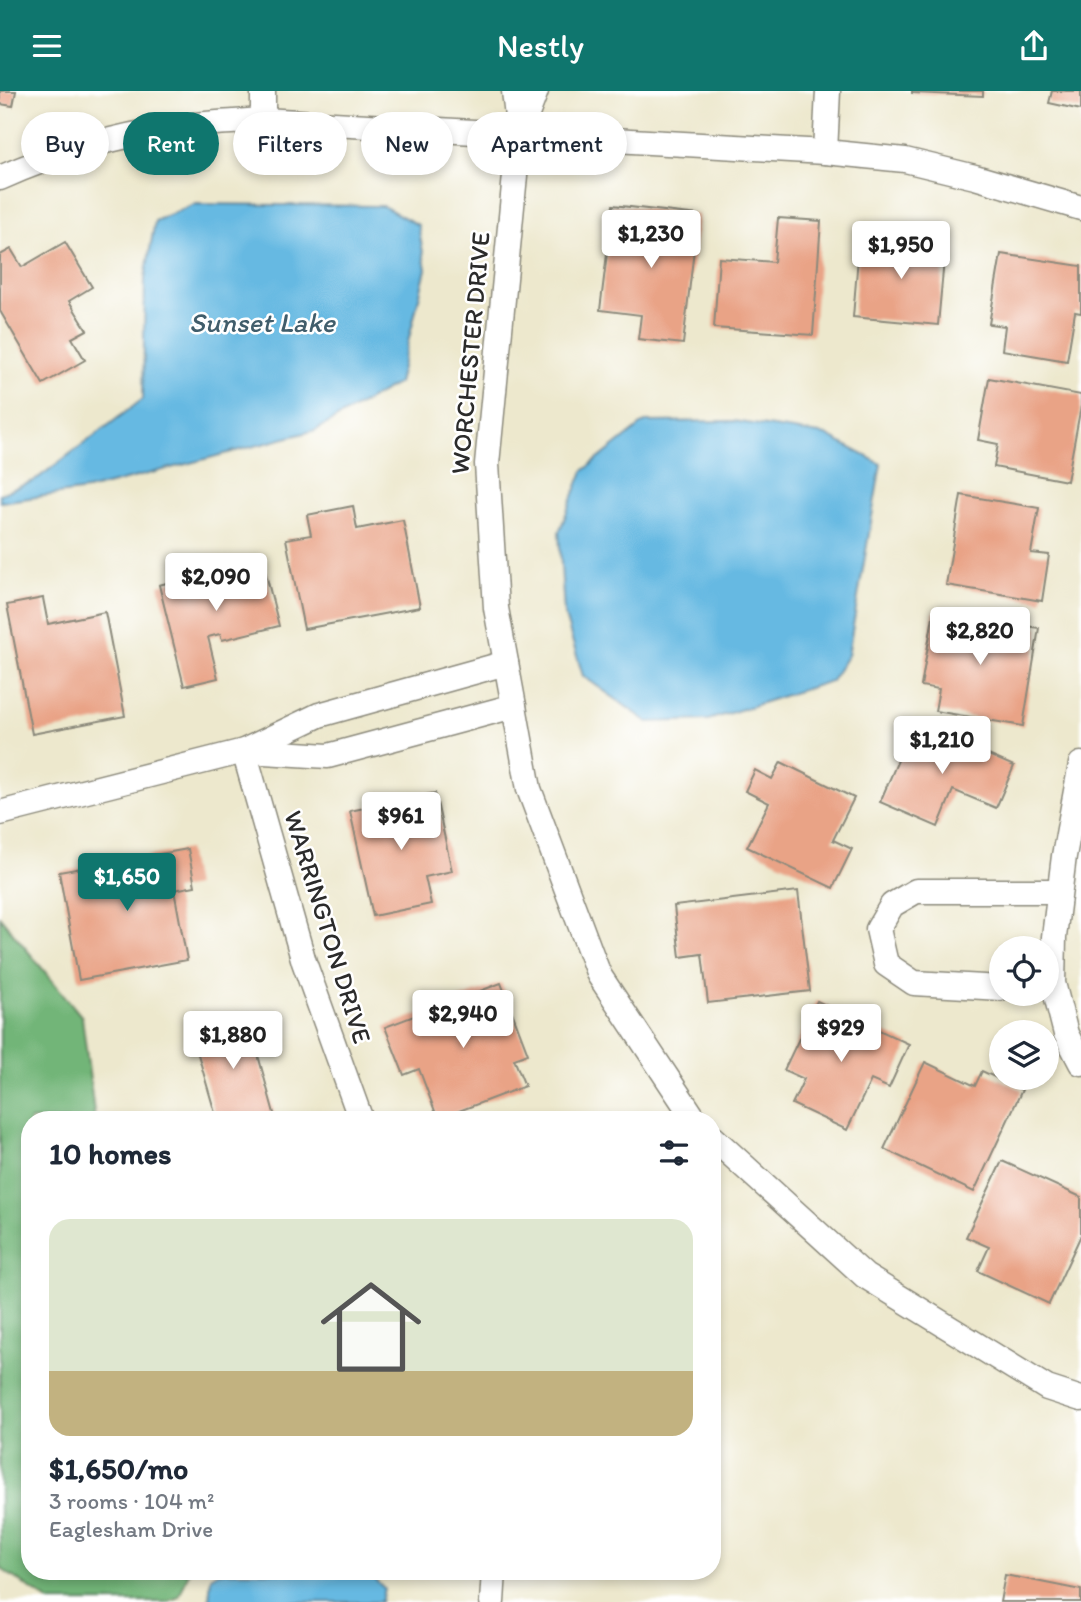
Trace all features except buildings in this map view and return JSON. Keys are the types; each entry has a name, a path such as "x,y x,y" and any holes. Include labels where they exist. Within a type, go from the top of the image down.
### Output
{"street":[{"path":"263,91 263,112"},
{"name":"WORCHESTER DRIVE","path":"514,91 516,112"},
{"name":"WORCHESTER DRIVE","path":"528,112 536,91"},
{"path":"825,152 828,91"},
{"path":"0,178 61,153 102,142 177,127 233,122"},
{"path":"347,125 467,131"},
{"path":"627,140 825,152 905,160 1081,208"},
{"name":"WORCHESTER DRIVE","path":"515,175 487,464 496,608 529,789 599,975 689,1111"},
{"path":"0,813 244,751 319,715 506,663"},
{"path":"244,751 328,756 514,706"},
{"name":"WARRINGTON DRIVE","path":"244,751 304,962 358,1111"},
{"path":"1054,936 1059,891 1081,764"},
{"path":"989,987 914,983 886,964 878,929 891,905 916,891 1059,891"},
{"path":"1056,1006 1081,1063"},
{"path":"721,1145 865,1276 1047,1388 1081,1399"},
{"path":"492,1602 493,1580"}],"green space":[{"path":"0,917 82,1017 94,1111 21,1111 21,1580 186,1580 179,1597 167,1602 50,1602 0,1568"}],"water":[{"name":"Sunset Lake","path":"194,204 383,206 418,225 426,269 398,383 316,430 87,490 0,502 0,494 34,481 143,399 145,278 155,221"},
{"path":"733,421 826,435 881,464 848,655 831,681 708,720 648,722 583,676 564,613 559,532 583,471 645,422"},
{"path":"211,1580 376,1580 384,1588 381,1602 209,1602"}]}
